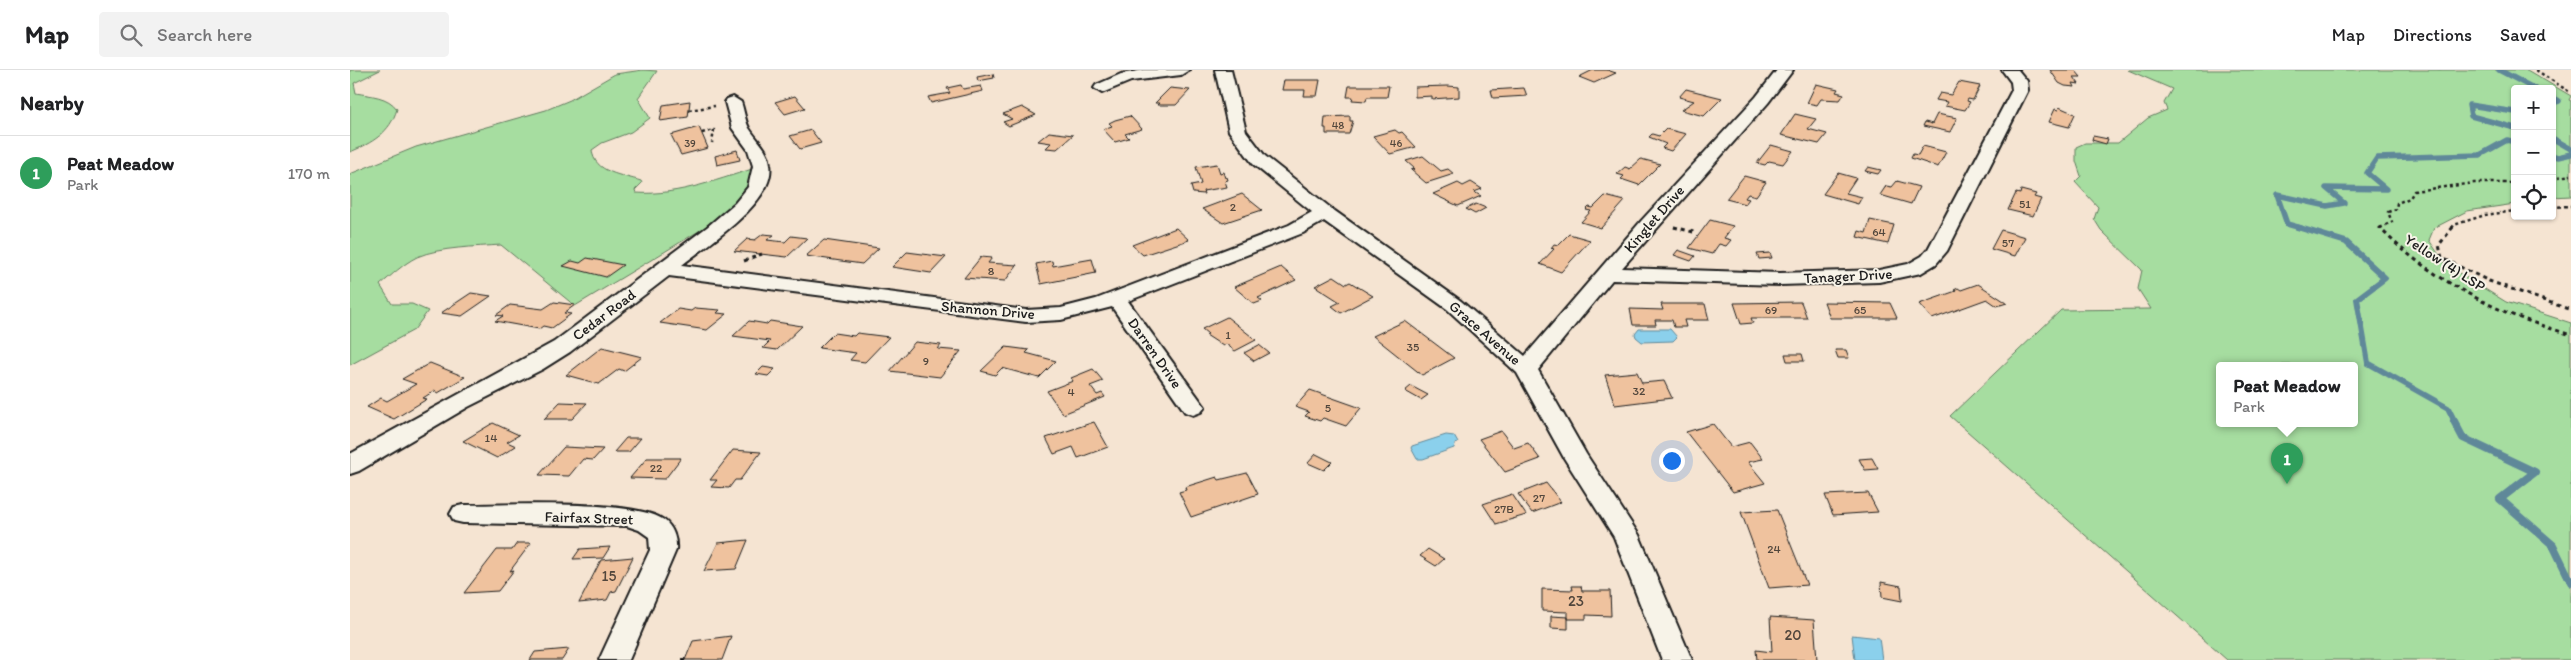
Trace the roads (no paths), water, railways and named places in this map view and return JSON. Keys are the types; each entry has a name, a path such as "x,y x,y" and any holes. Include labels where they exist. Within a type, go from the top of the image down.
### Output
{"street":[{"path":"1102,88 1127,77 1181,70"},
{"name":"Grace Avenue","path":"1223,70 1238,131 1260,160 1325,213 1454,305 1526,369 1576,458 1626,535 1678,660"},
{"name":"Kinglet Drive","path":"1526,369 1649,224 1762,100 1784,70"},
{"name":"Tanager Drive","path":"1608,274 1823,279 1892,275 1914,270 1929,260 1937,251 2020,90 2019,81 2010,70"},
{"name":"Cedar Road","path":"350,465 460,402 535,364 665,269 733,214 756,190 764,170 759,153 724,104"},
{"name":"Shannon Drive","path":"665,269 1026,316 1061,314 1116,298 1296,229 1325,213"},
{"name":"Darren Drive","path":"1116,298 1193,407"},
{"name":"Fairfax Street","path":"463,514 627,517 649,522 656,527 664,542 663,550 614,660"}],"water":[{"path":"1639,329 1670,329 1677,337 1673,341 1642,342 1635,334"},
{"path":"1446,435 1454,436 1458,443 1455,444 1454,448 1423,459 1417,459 1411,448 1412,446"},
{"path":"1852,635 1879,638 1882,660 1855,660"}],"waterway":[{"path":"2499,70 2527,85"},
{"path":"2556,100 2559,101 2556,102"},
{"path":"2511,111 2469,105 2471,116 2511,127"},
{"path":"2301,228 2287,224 2277,195 2327,206 2344,203 2326,188 2386,189 2367,173 2377,158 2480,155 2507,140 2511,141"},
{"path":"2556,140 2571,149"},
{"path":"2556,156 2571,154"},
{"path":"2297,227 2346,242 2385,278 2357,299 2368,363 2448,408 2455,422"},
{"path":"2454,421 2463,438 2535,472 2500,499 2553,545 2571,582"}],"place":[{"name":"Peat Meadow","path":"2287,484"}]}
